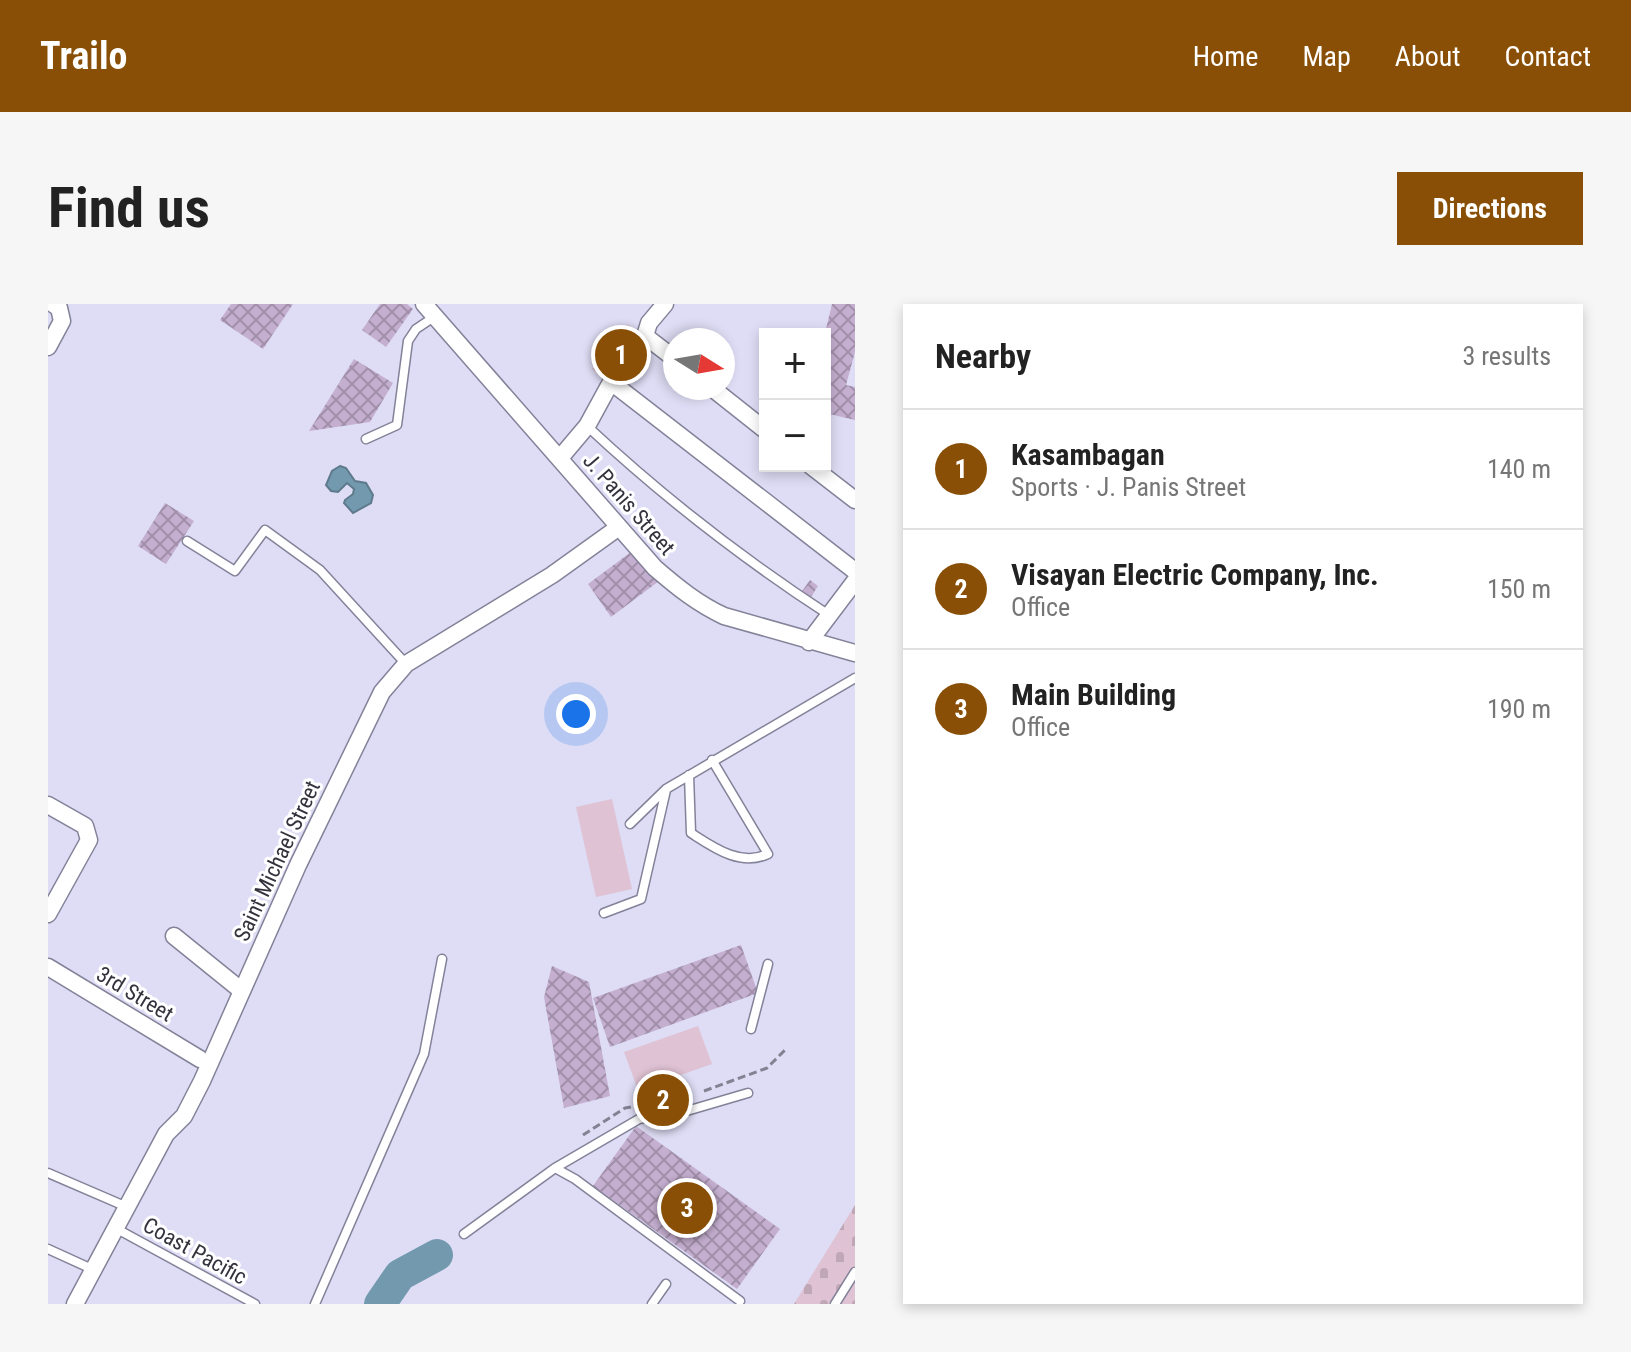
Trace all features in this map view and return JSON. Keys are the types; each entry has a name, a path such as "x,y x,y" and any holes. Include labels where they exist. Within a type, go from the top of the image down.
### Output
{"street":[{"path":"48,347 62,321 59,308 53,304"},
{"path":"560,458 587,426 611,382 665,304"},
{"name":"J. Panis Street","path":"430,310 655,568 706,608 809,642 855,653"},
{"path":"645,336 663,350"},
{"path":"611,382 855,571"},
{"path":"727,400 759,425"},
{"path":"819,472 855,500"},
{"name":"Saint Michael Street","path":"75,1304 166,1134 184,1116 372,708 406,664 552,575 619,527"},
{"path":"809,642 855,581"},
{"path":"48,805 85,826 89,840 48,914"},
{"path":"174,936 242,991"},
{"name":"3rd Street","path":"48,967 200,1059"}],"lane":[{"path":"366,439 397,425 408,341 430,310"},
{"path":"587,426 770,577 829,615"},
{"path":"187,541 235,571 265,530 320,570 406,664"},
{"path":"630,824 666,789 855,678"},
{"path":"689,775 691,833 719,852 749,858 768,854 712,760"},
{"path":"604,913 641,899 666,789"},
{"path":"315,1304 424,1054 442,959"},
{"path":"751,1029 768,964"},
{"path":"464,1234 555,1168 639,1119 690,1110 748,1093"},
{"path":"555,1168 575,1179 740,1301"},
{"path":"48,1173 128,1207"},
{"name":"Coast Pacific","path":"117,1229 255,1304"},
{"path":"48,1249 94,1270"},
{"path":"835,1304 855,1272"},
{"path":"652,1304 666,1284"}],"green space":[{"path":"627,324 650,341 615,386 592,369"},
{"path":"612,799 632,889 596,897 576,807"},
{"path":"698,1026 712,1064 638,1090 624,1052"},
{"path":"855,1205 855,1304 794,1304"}],"water":[{"path":"340,466 346,468 355,481 366,483 373,495 371,503 353,513 344,503 354,489 347,483 338,492 331,491 326,485 332,471"}],"building":[{"path":"231,304 293,304 263,349 220,320"},
{"path":"380,304 407,304 413,309 386,347 362,330"},
{"path":"832,304 855,304 855,352 846,385 855,387 855,420 831,414 831,328 826,328"},
{"path":"354,359 393,383 370,422 309,431"},
{"path":"165,503 194,521 166,564 138,546"},
{"path":"635,549 659,581 611,617 588,584"},
{"path":"810,580 818,586 809,600 800,594"},
{"path":"741,945 758,993 610,1047 593,998"},
{"path":"552,966 589,982 610,1096 564,1108 544,997"},
{"path":"636,1126 780,1229 737,1289 593,1186"}],"waterway":[{"path":"380,1304 400,1275 437,1255"}],"place":[{"name":"Kasambagan","path":"621,355"},
{"name":"Visayan Electric Company, Inc.","path":"663,1100"},
{"name":"Main Building","path":"687,1208"}]}
